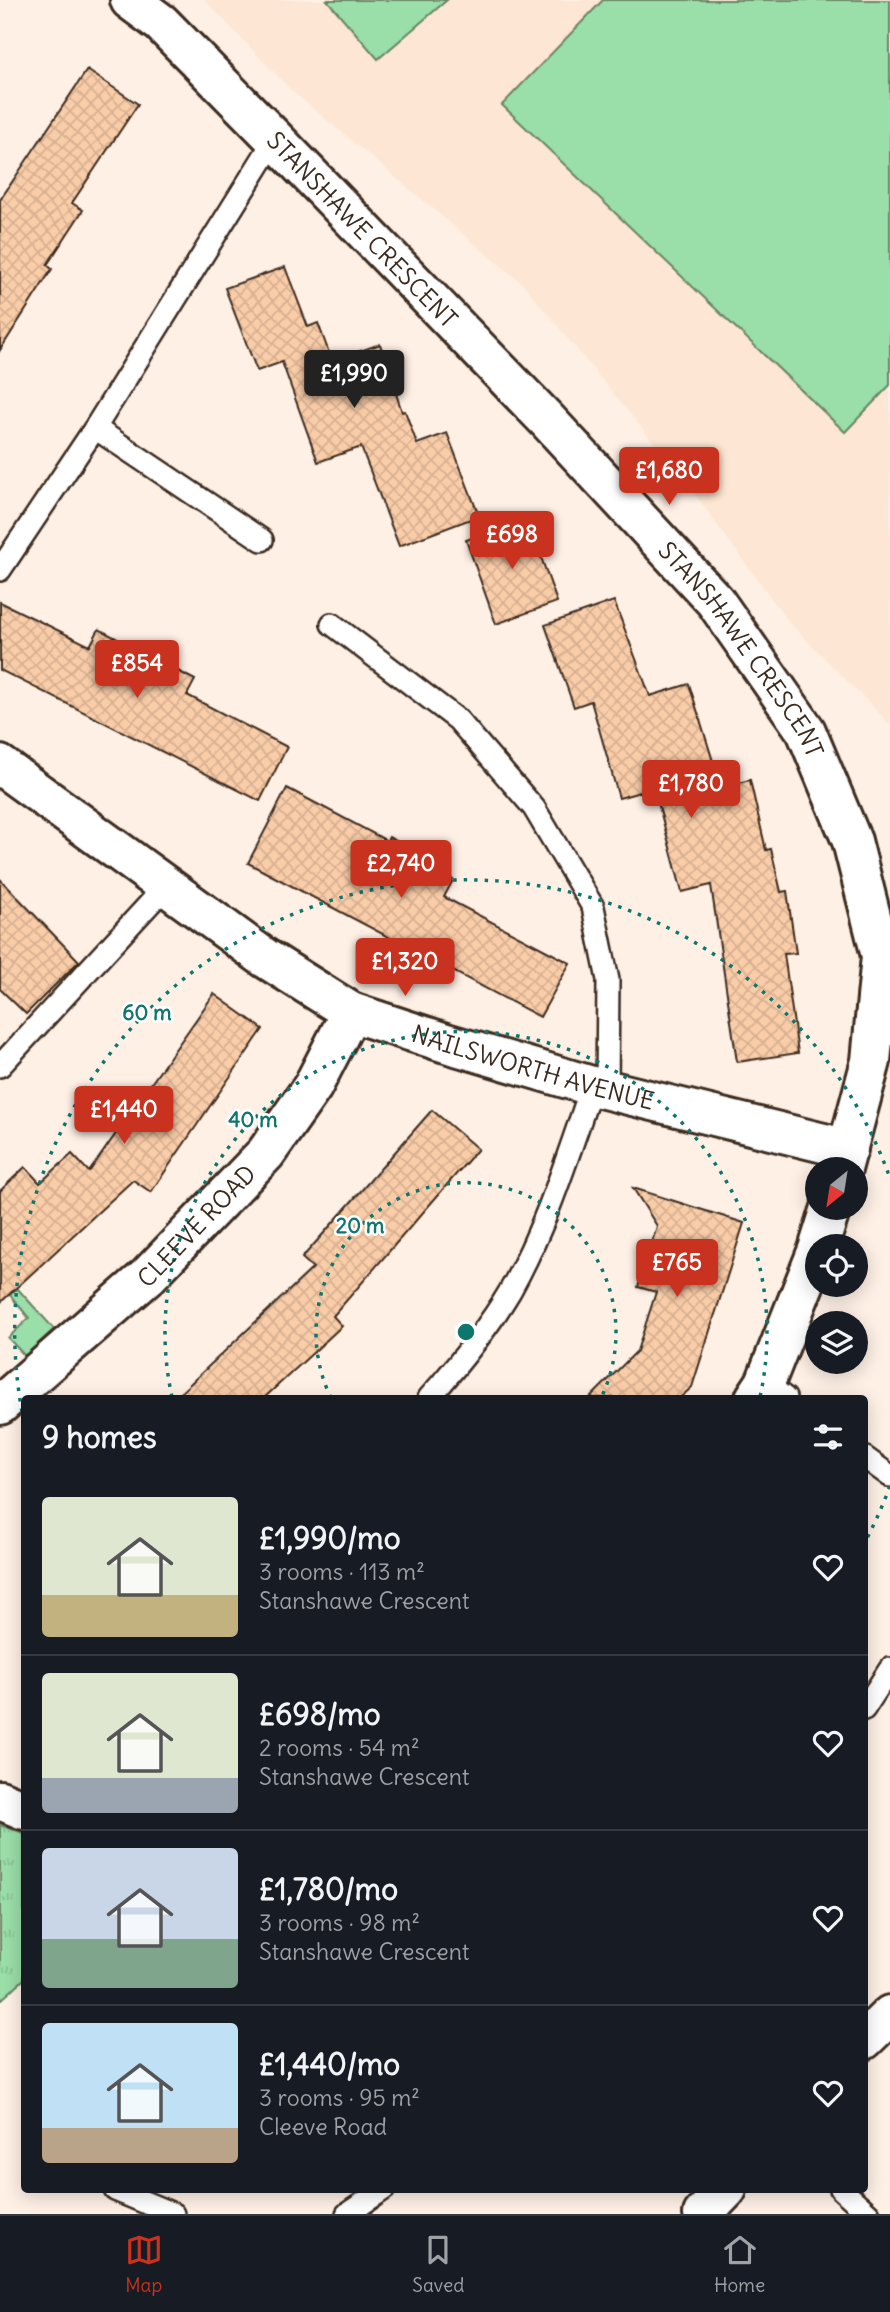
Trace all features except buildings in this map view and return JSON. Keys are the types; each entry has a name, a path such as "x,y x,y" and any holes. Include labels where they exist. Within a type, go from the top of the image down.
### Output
{"street":[{"name":"STANSHAWE CRESCENT","path":"130,0 161,23 275,139 548,421 715,601 806,731 852,841 881,956 871,1060 846,1157"},
{"name":"NAILSWORTH AVENUE","path":"0,765 265,958 351,1012 446,1044 838,1157"},
{"name":"CLEEVE ROAD","path":"0,1405 148,1276 266,1153 313,1086 351,1012"},
{"path":"768,1393 805,1287"},
{"path":"0,1800 21,1809"},
{"path":"868,2036 890,2015"},
{"path":"703,2214 723,2193"}],"lane":[{"path":"0,570 95,428 275,139"},
{"path":"95,428 262,540"},
{"path":"332,624 458,720 534,808 593,907 608,980 599,1088 552,1203 510,1291 467,1355 432,1395"},
{"path":"0,1066 166,886"},
{"path":"868,1460 890,1476"},
{"path":"868,1704 890,1669"},
{"path":"122,2193 173,2214"},
{"path":"347,2214 378,2193"},
{"path":"845,2193 869,2214"}],"shaded area":[{"path":"205,0 890,0 890,724 788,621 683,478 523,284 290,89"}],"green space":[{"path":"327,0 447,0 378,59"},
{"path":"603,0 890,0 890,385 845,432 502,105"},
{"path":"17,1288 54,1329 25,1356 8,1338 29,1318 10,1295"},
{"path":"0,1825 21,1832 21,1982 0,2001"}]}
